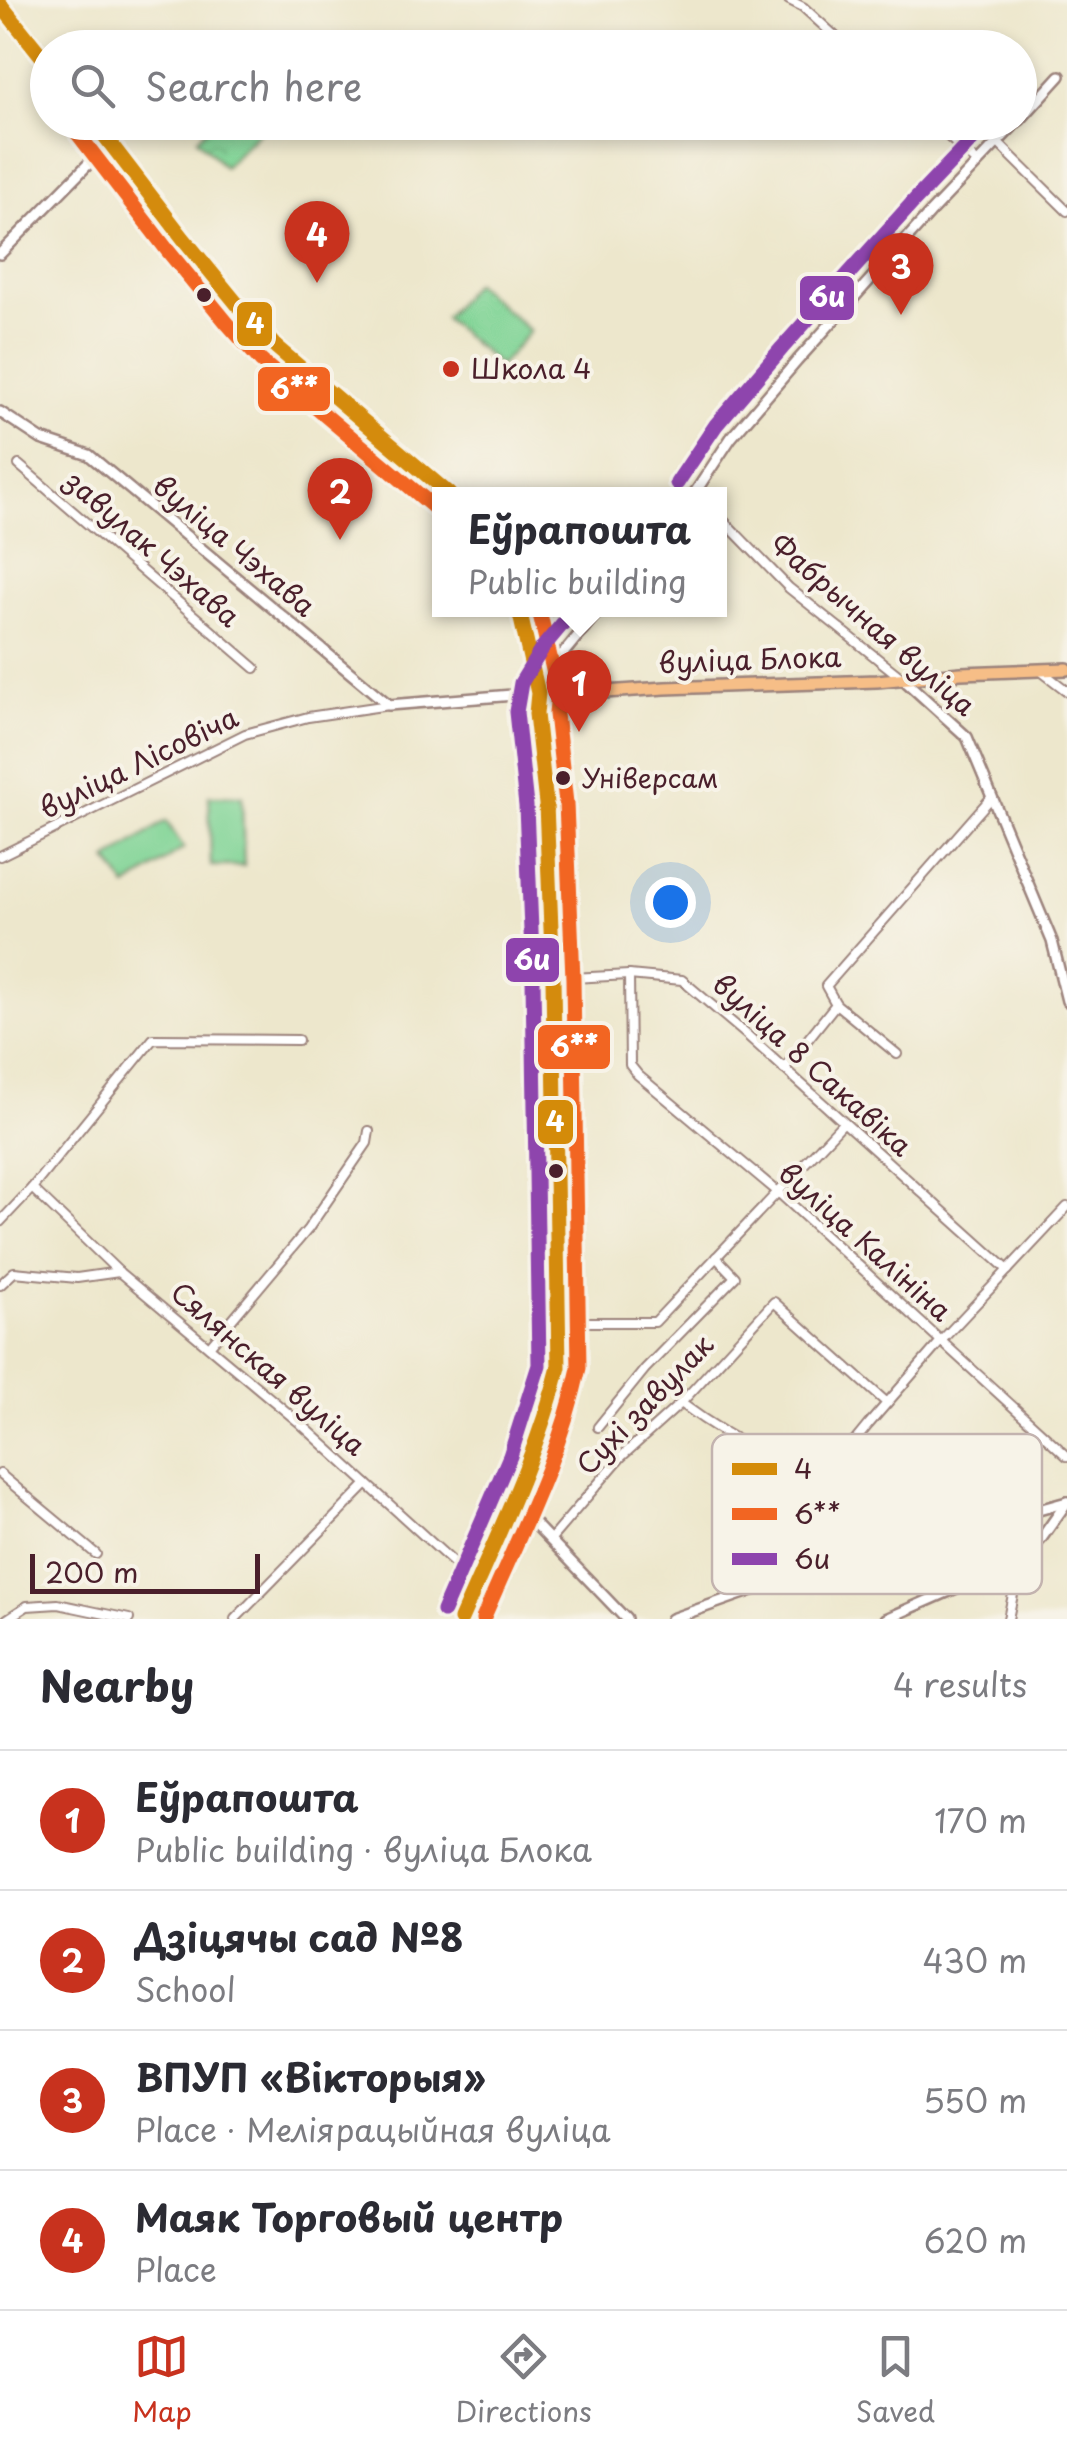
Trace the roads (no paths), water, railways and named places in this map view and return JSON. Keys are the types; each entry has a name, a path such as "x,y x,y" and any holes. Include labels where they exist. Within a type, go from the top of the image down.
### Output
{"main road":[{"path":"0,4 30,42"},
{"path":"107,140 276,347 440,487"},
{"path":"462,1619 550,1408 559,1367 553,978 546,816 536,714 538,693 522,617"},
{"name":"вуліца Блока","path":"538,693 1067,669"}],"street":[{"path":"789,0 803,6 829,30"},
{"path":"1037,101 1064,73"},
{"path":"952,140 978,163"},
{"path":"699,487 731,438 784,376 1001,140"},
{"path":"0,254 109,143"},
{"path":"998,143 1067,211"},
{"name":"вуліца Чэхава","path":"0,412 40,439 89,454 389,706"},
{"name":"завулак Чэхава","path":"19,465 255,668"},
{"name":"Фабрычная вуліца","path":"727,524 789,588 903,679 967,737 1052,941 1067,1001"},
{"path":"538,693 558,660 593,617"},
{"path":"1041,671 1067,692"},
{"name":"вуліца Лісовіча","path":"0,856 245,734 308,717 538,693"},
{"path":"897,1054 836,1004 826,986 992,798"},
{"name":"вуліца 8 Сакавіка","path":"553,978 629,975 682,980 1008,1270"},
{"name":"вуліца Калініна","path":"629,975 630,1065 638,1075 778,1192 1067,1456"},
{"path":"784,1069 836,1004"},
{"path":"0,1222 152,1039 298,1040"},
{"path":"558,1322 654,1322 843,1123"},
{"path":"209,1346 308,1229 368,1143 369,1131"},
{"name":"Сялянская вуліца","path":"32,1188 120,1272 367,1484 476,1584"},
{"path":"861,1434 1067,1207"},
{"path":"0,1210 12,1208"},
{"path":"598,1427 645,1369 735,1278 716,1258"},
{"path":"0,1286 14,1272 77,1278 120,1272"},
{"name":"Сухі завулак","path":"550,1540 621,1457 681,1402 774,1302 887,1403"},
{"path":"681,1402 725,1434"},
{"path":"0,1488 3,1477 96,1554"},
{"path":"235,1619 367,1484"},
{"path":"1042,1509 1067,1502"},
{"path":"1042,1538 1067,1502"},
{"path":"512,1505 626,1619"},
{"path":"672,1619 742,1594"},
{"path":"886,1619 943,1594"},
{"path":"1008,1619 1013,1594"},
{"path":"7,1619 27,1606 58,1604 129,1619"}],"place":[{"name":"Маяк Торговый центр","path":"317,283"},
{"name":"ВПУП «Вікторыя»","path":"901,315"},
{"name":"Школа 4","path":"451,369"},
{"name":"Дзіцячы сад №8","path":"340,540"},
{"name":"Еўрапошта","path":"579,732"},
{"name":"Універсам","path":"563,778"}]}
